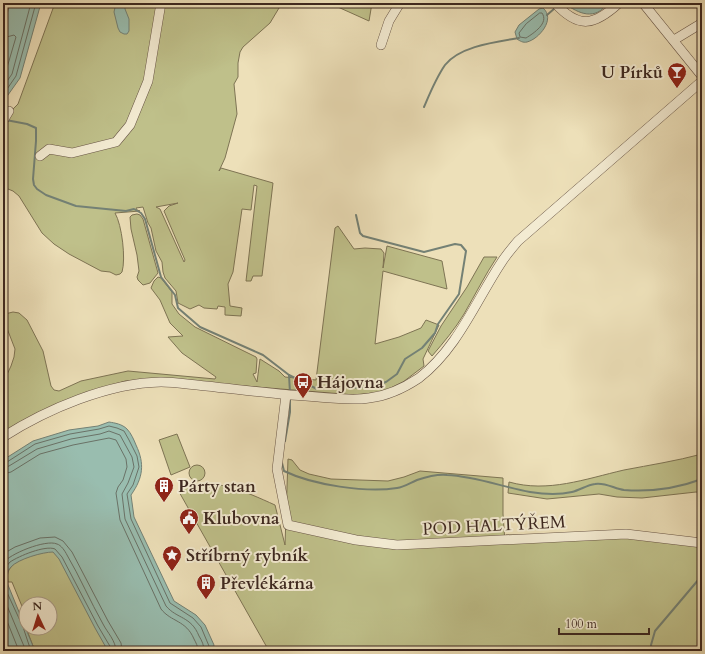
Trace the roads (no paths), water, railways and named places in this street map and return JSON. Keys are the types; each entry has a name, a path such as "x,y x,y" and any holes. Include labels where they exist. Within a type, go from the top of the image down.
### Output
{"street":[{"path":"40,156 49,149 72,153 116,142 130,125 148,81 161,3"},
{"path":"381,45 389,21 400,3"},
{"path":"555,3 562,12 580,21 592,22 610,12 619,3"},
{"path":"644,3 702,76"},
{"path":"674,40 702,23"},
{"path":"3,437 25,423 49,412 108,391 133,384 162,382 350,400 369,398 397,391 418,378 435,364 445,352 473,310 501,262 518,241 702,81"},
{"name":"POD HALTÝŘEM","path":"286,395 277,469 288,525 356,540 397,545 626,534 702,543"}],"water":[{"path":"10,3 41,3 20,78 3,102 3,29"},
{"path":"116,3 125,3 125,9 129,19 129,31 127,34 120,32 118,28 114,12"},
{"path":"564,3 608,3 598,12 587,14 581,13"},
{"path":"543,8 547,12 548,18 547,23 541,33 527,42 517,39 515,32 519,25 539,9"},
{"name":"Stříbrný rybník","path":"109,422 116,423 125,427 131,435 139,452 142,465 138,483 131,495 134,517 174,601 196,615 205,625 214,645 213,651 108,651 59,559 53,552 49,552 19,561 8,571 8,585 18,609 18,636 29,636 35,651 3,651 3,460 33,441 69,430 98,426"}],"waterway":[{"path":"547,15 555,8"},
{"path":"424,107 433,86 445,65 460,53 479,46 519,38"},
{"path":"6,120 27,124 36,128 33,179 34,185 37,189 46,195 76,206 126,211 134,209 141,213 145,219 161,277 175,295 178,308 200,327 263,355 289,375 317,389 371,387 386,382 397,374 405,359 422,348 435,333 438,324 459,294 466,251 461,245 455,244 424,252 363,236 360,233 356,215"},
{"path":"289,375 290,393"},
{"path":"285,441 290,412 290,398"},
{"path":"282,463 284,471 296,476 324,484 355,489 384,489 400,487 435,475 468,477 520,490 551,494 572,492 595,484 606,485 624,490 654,490 683,485 702,479"},
{"path":"652,651 651,645 655,631 699,579 702,578"}],"place":[{"name":"U Pírků","path":"677,89"},
{"name":"Hájovna","path":"303,399"},
{"name":"Párty stan","path":"164,503"},
{"name":"Klubovna","path":"189,535"},
{"name":"Stříbrný rybník","path":"172,572"},
{"name":"Převlékárna","path":"206,600"}]}
